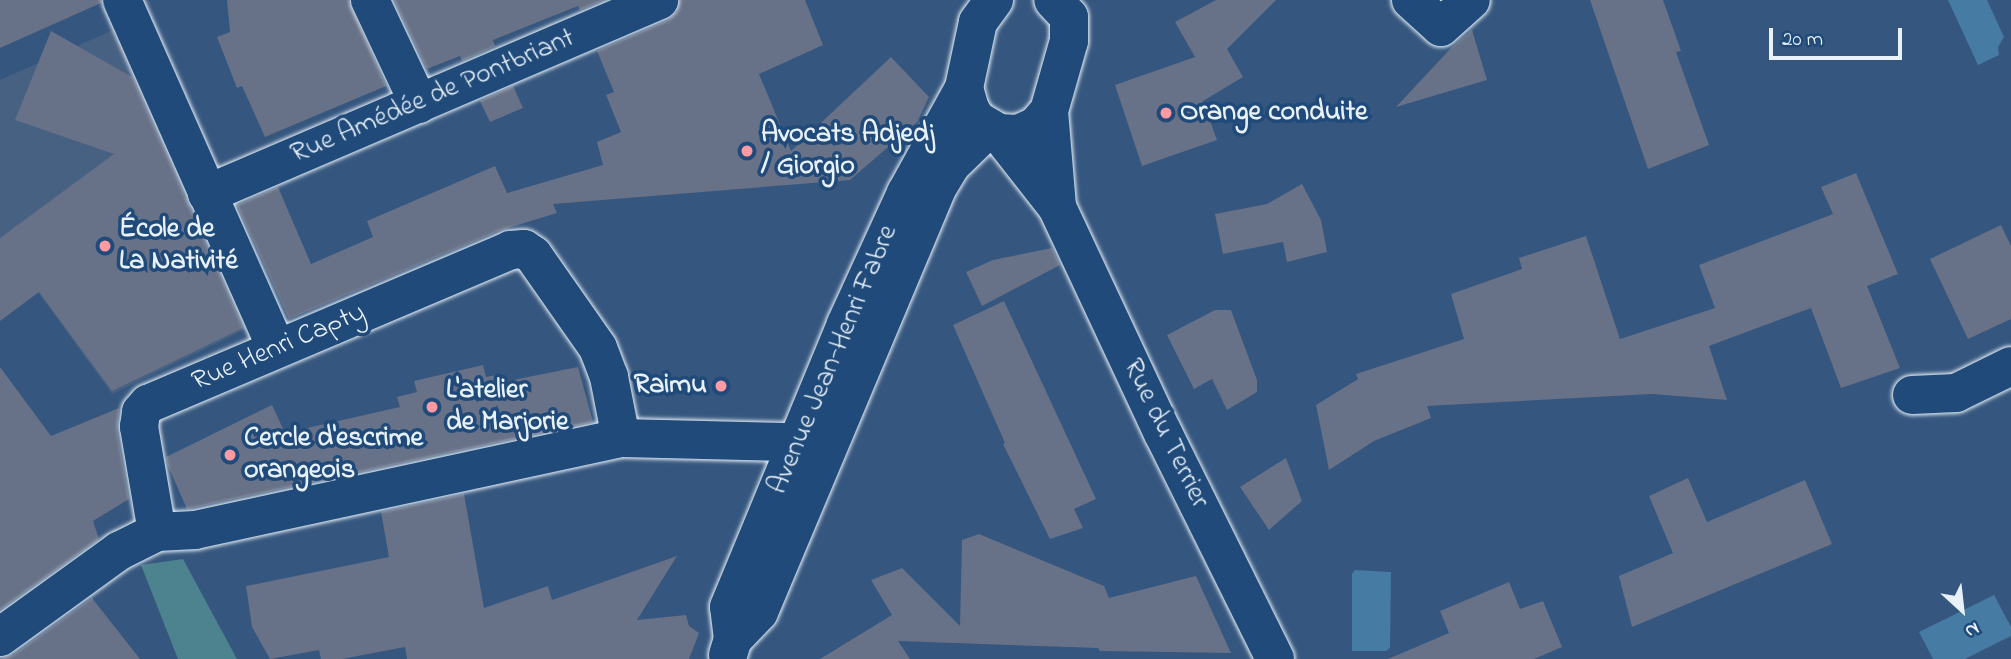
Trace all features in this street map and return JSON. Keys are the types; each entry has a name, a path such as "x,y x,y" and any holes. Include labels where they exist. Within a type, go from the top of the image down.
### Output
{"street":[{"path":"122,0 276,348"},
{"path":"370,0 419,104"},
{"path":"1411,0 1441,27 1471,0"},
{"path":"993,131 1018,134 1036,126 1049,111 1069,41 1069,17 1059,2"},
{"name":"Rue Amédée de Pontbriant","path":"207,194 419,104 642,3"},
{"name":"Avenue Jean-Henri Fabre","path":"814,443 846,324 906,193 964,88 986,4"},
{"name":"Rue du Terrier","path":"964,88 970,109 993,131 1057,207 1163,433 1275,659"},
{"name":"Rue du Terrier","path":"1049,111 1057,207"},
{"name":"Avenue Jean-Henri Fabre","path":"730,649 729,607 814,443 936,190 951,165 993,131"},
{"name":"Rue Henri Capty","path":"157,532 139,427 141,412 148,404 510,250 524,249 533,255 598,348 609,377 621,438"},
{"path":"1912,395 1956,393 2011,366"},
{"path":"0,637 118,551 157,532 195,530 621,438 814,443"}],"shaded area":[{"path":"1948,0 1987,0 2004,37 1998,47 1999,55 1978,65"},
{"name":"École de La Nativité","path":"113,30 248,328 112,394 38,292 0,319 0,80"},
{"path":"1355,570 1391,572 1390,648 1386,651 1352,651 1352,574"},
{"path":"1994,595 2011,627 2011,636 1965,659 1933,659 1919,632"}],"green space":[{"path":"183,559 237,659 178,659 141,565"}],"building":[{"path":"0,0 101,0 101,3 0,48"},
{"path":"227,0 348,0 386,86 265,137 242,86 237,88 217,37 230,32"},
{"path":"394,0 604,0 580,10 578,6 493,40 495,46 462,61 460,56 427,69"},
{"path":"680,0 805,0 823,45 759,74 791,151 891,57 929,97 917,122 850,180 553,204 557,213 501,230 289,319 237,205 278,187 311,264 373,237 367,221 495,166 507,193 603,165 597,142 621,132 606,95 614,92 597,51 668,20 677,12"},
{"path":"1216,0 1276,0 1227,49 1243,77 1203,101 1217,140 1142,166 1115,85 1195,57 1175,22"},
{"path":"1590,0 1663,0 1681,51 1676,52 1709,145 1648,169"},
{"path":"1472,30 1487,80 1396,107 1451,48"},
{"name":"École de La Nativité","path":"51,31 132,77 243,328 112,391 39,292 0,321 0,238 114,154 15,120"},
{"path":"513,86 523,108 490,122 480,101"},
{"path":"1856,173 1898,274 1867,286 1900,368 1841,388 1811,308 1709,346 1727,400 1652,394 1427,406 1431,418 1374,441 1329,470 1316,405 1358,379 1356,374 1464,339 1451,294 1522,269 1519,258 1586,236 1620,339 1715,308 1699,265 1833,214 1821,187"},
{"path":"1302,184 1321,220 1327,252 1287,262 1283,242 1223,254 1215,214 1267,204"},
{"path":"2001,225 2011,246 2011,319 1968,339 1930,259"},
{"path":"1052,248 1060,265 982,306 966,272 993,260"},
{"path":"1004,301 1096,499 1074,509 1083,528 1050,539 1003,444 1005,443 953,325"},
{"path":"1215,310 1231,310 1257,380 1257,392 1227,410 1212,379 1194,389 1167,335"},
{"path":"483,365 486,377 501,374 503,382 578,367 593,422 187,509 168,466 166,457 272,405 285,433 400,407 397,397 417,392 414,381"},
{"path":"0,367 51,436 119,408 117,431 129,499 93,521 99,539 0,610"},
{"path":"1286,458 1302,501 1269,530 1240,487"},
{"path":"1688,478 1707,522 1805,480 1832,544 1632,627 1619,576 1673,553 1649,496"},
{"path":"464,494 484,608 548,586 552,600 677,556 637,620 686,615 689,626 699,633 689,659 407,659 405,647 342,659 321,659 319,650 270,659 252,627 246,586 389,557 381,512"},
{"path":"979,534 1104,586 1109,598 1196,576 1231,653 1100,651 1098,648 898,641 910,659 820,659 892,615 871,580 902,568 960,626 962,540"},
{"path":"1509,582 1520,609 1543,601 1562,647 1534,659 1388,659 1449,633 1440,611"},
{"path":"92,598 140,659 0,659 13,655"}],"place":[{"name":"Orange conduite","path":"1166,113"},
{"name":"Avocats Adjedj / Giorgio","path":"747,151"},
{"name":"École de La Nativité","path":"105,246"},
{"name":"Raimu","path":"721,386"},
{"name":"L'atelier de Marjorie","path":"432,407"},
{"name":"Cercle d'escrime orangeois","path":"230,455"}]}
